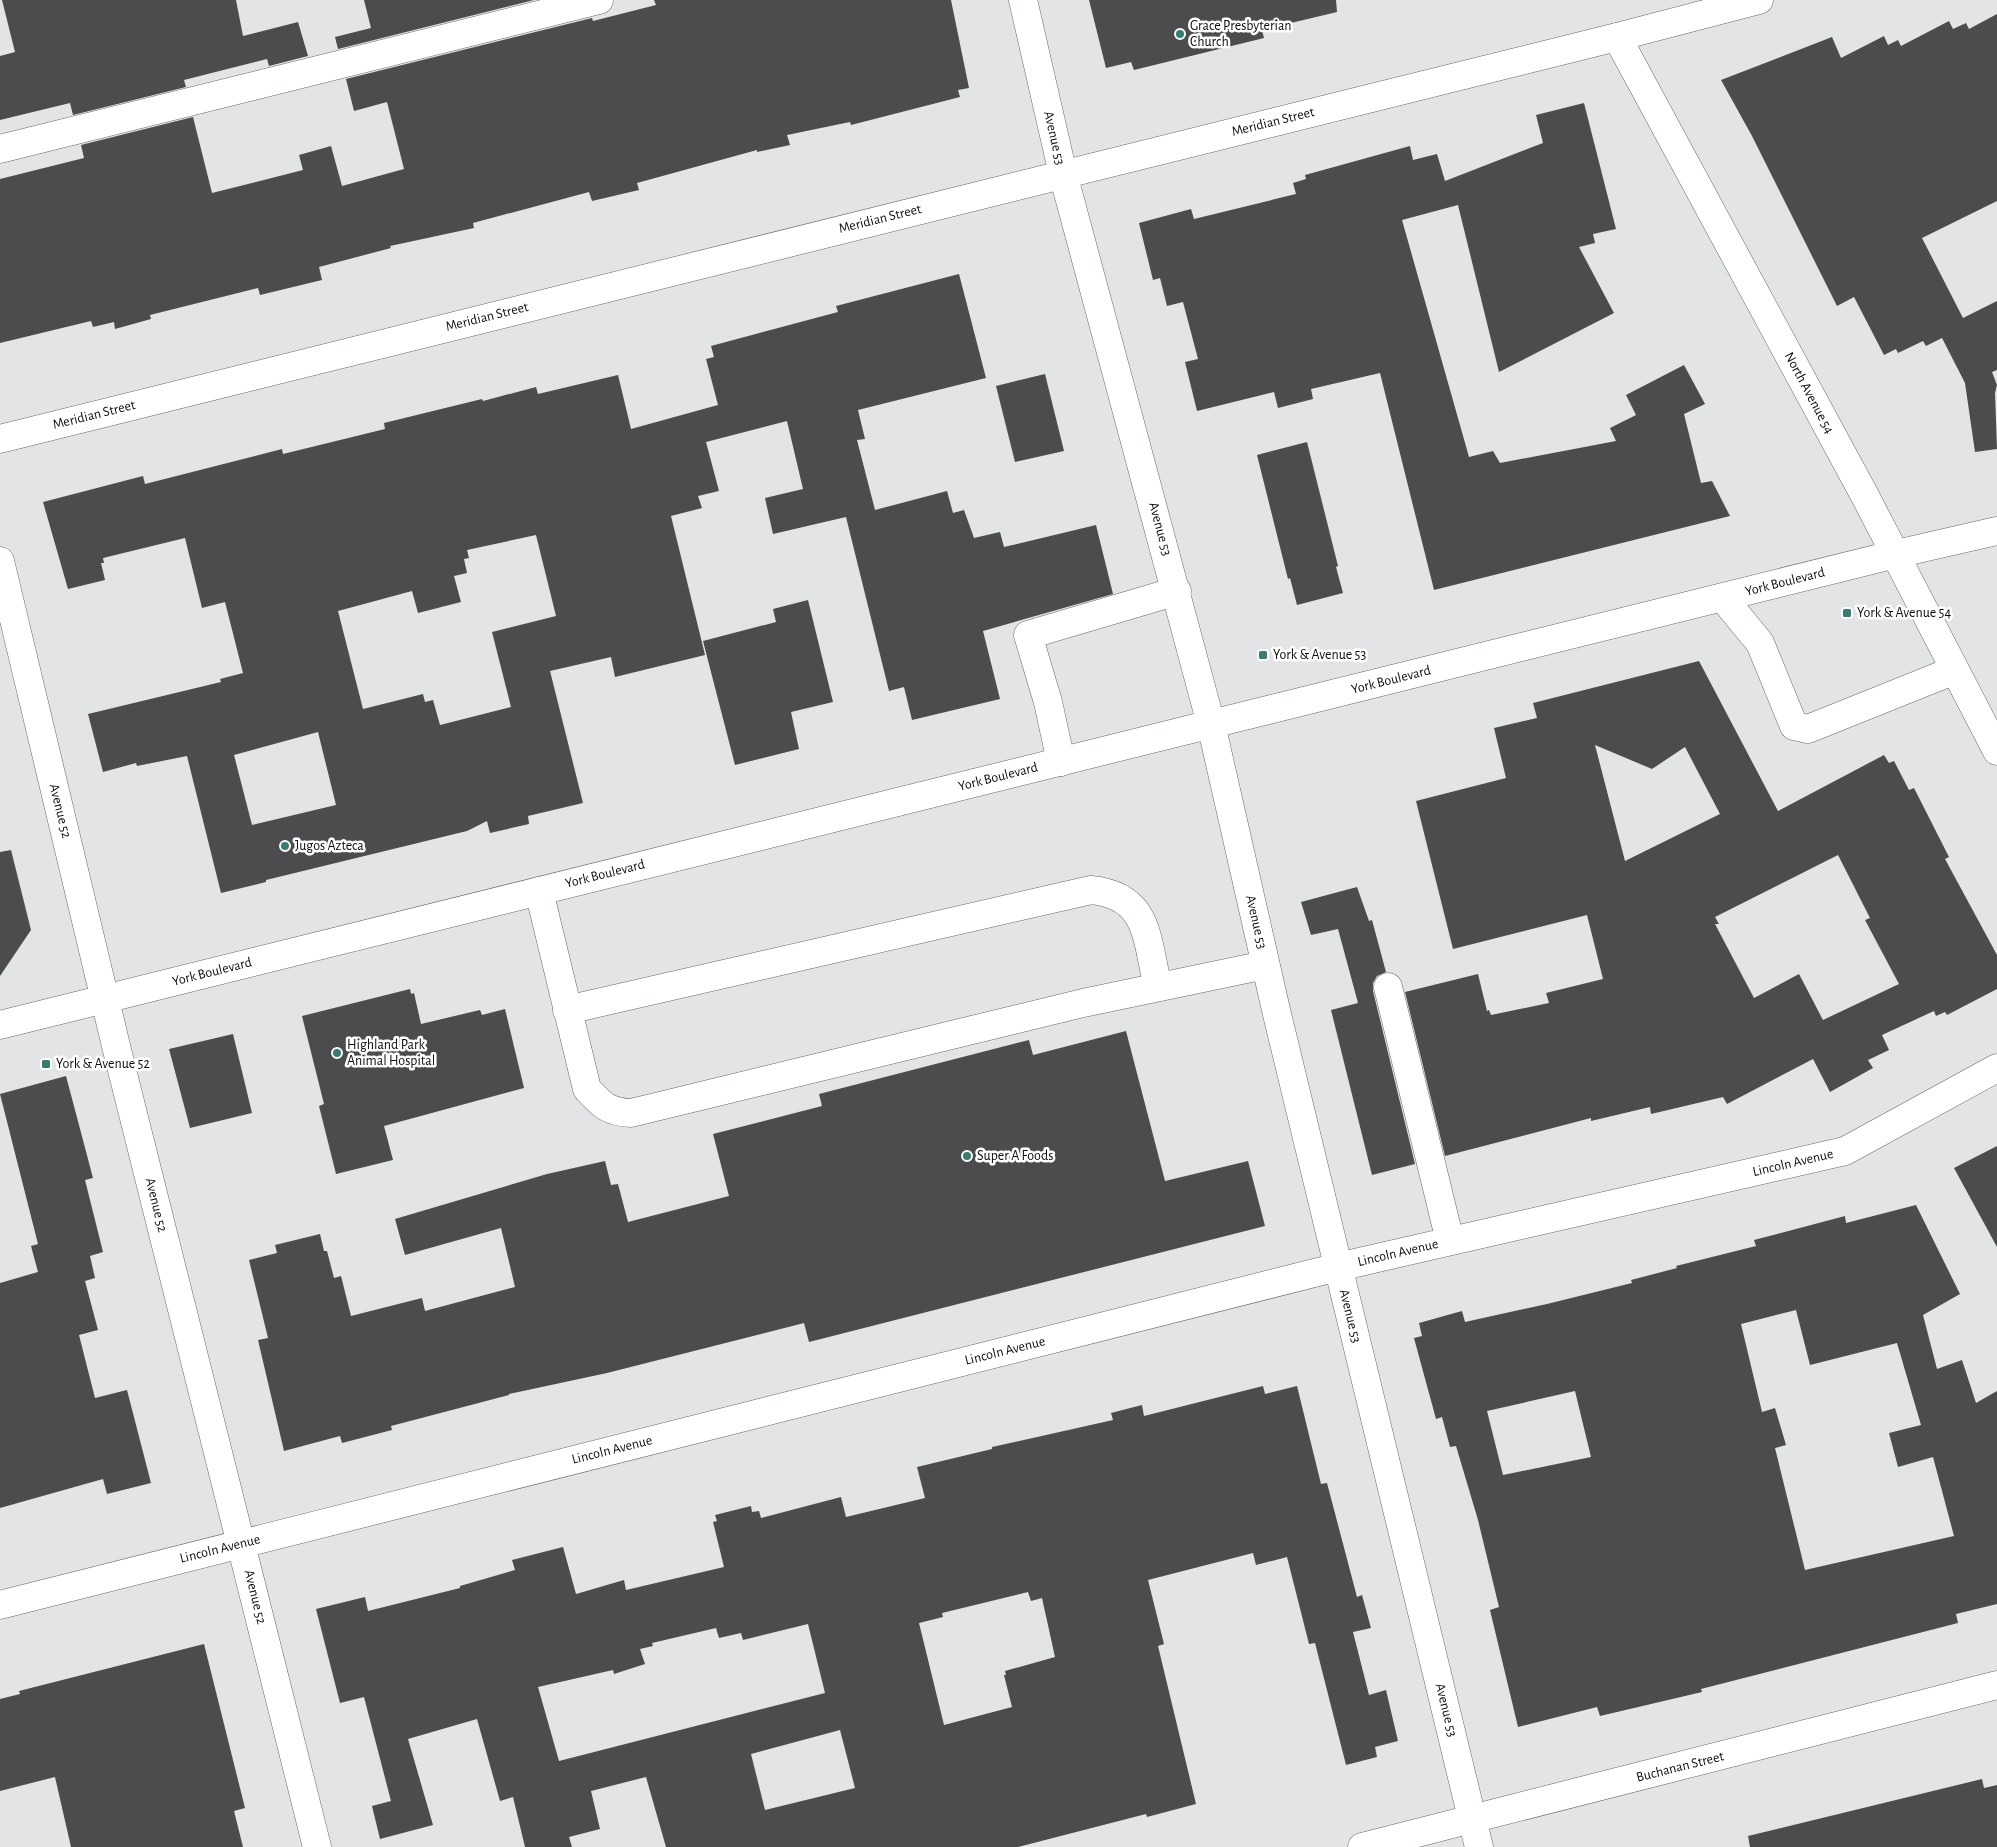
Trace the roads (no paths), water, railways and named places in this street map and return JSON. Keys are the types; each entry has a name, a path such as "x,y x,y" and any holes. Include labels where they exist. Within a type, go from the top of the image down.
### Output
{"street":[{"path":"0,149 599,0"},
{"name":"Avenue 53","path":"1023,0 1063,174 1177,591 1211,724 1338,1267 1479,1847"},
{"name":"Meridian Street","path":"0,438 1617,37 1759,0"},
{"name":"North Avenue 54","path":"1617,37 1896,554 1997,751"},
{"name":"York Boulevard","path":"0,1024 1896,554 1997,531"},
{"name":"Avenue 52","path":"0,561 105,998 317,1847"},
{"path":"1061,762 1048,702 1028,635 1177,591"},
{"path":"1723,598 1760,642 1794,726 1808,729 1955,670"},
{"path":"567,1010 1091,890 1110,892 1126,899 1140,914 1158,987"},
{"path":"539,891 587,1089 603,1106 616,1113 631,1113 1083,1003 1266,964"},
{"path":"1388,987 1450,1241"},
{"name":"Lincoln Avenue","path":"0,1605 1338,1267 1845,1151 1997,1068"},
{"name":"Buchanan Street","path":"1362,1847 1997,1685"}],"place":[{"name":"Grace Presbyterian Church","path":"1180,34"},
{"name":"York & Avenue 54","path":"1847,613"},
{"name":"York & Avenue 53","path":"1263,655"},
{"name":"Jugos Azteca","path":"285,846"},
{"name":"Highland Park Animal Hospital","path":"337,1053"},
{"name":"York & Avenue 52","path":"46,1064"},
{"name":"Super A Foods","path":"967,1156"}]}
